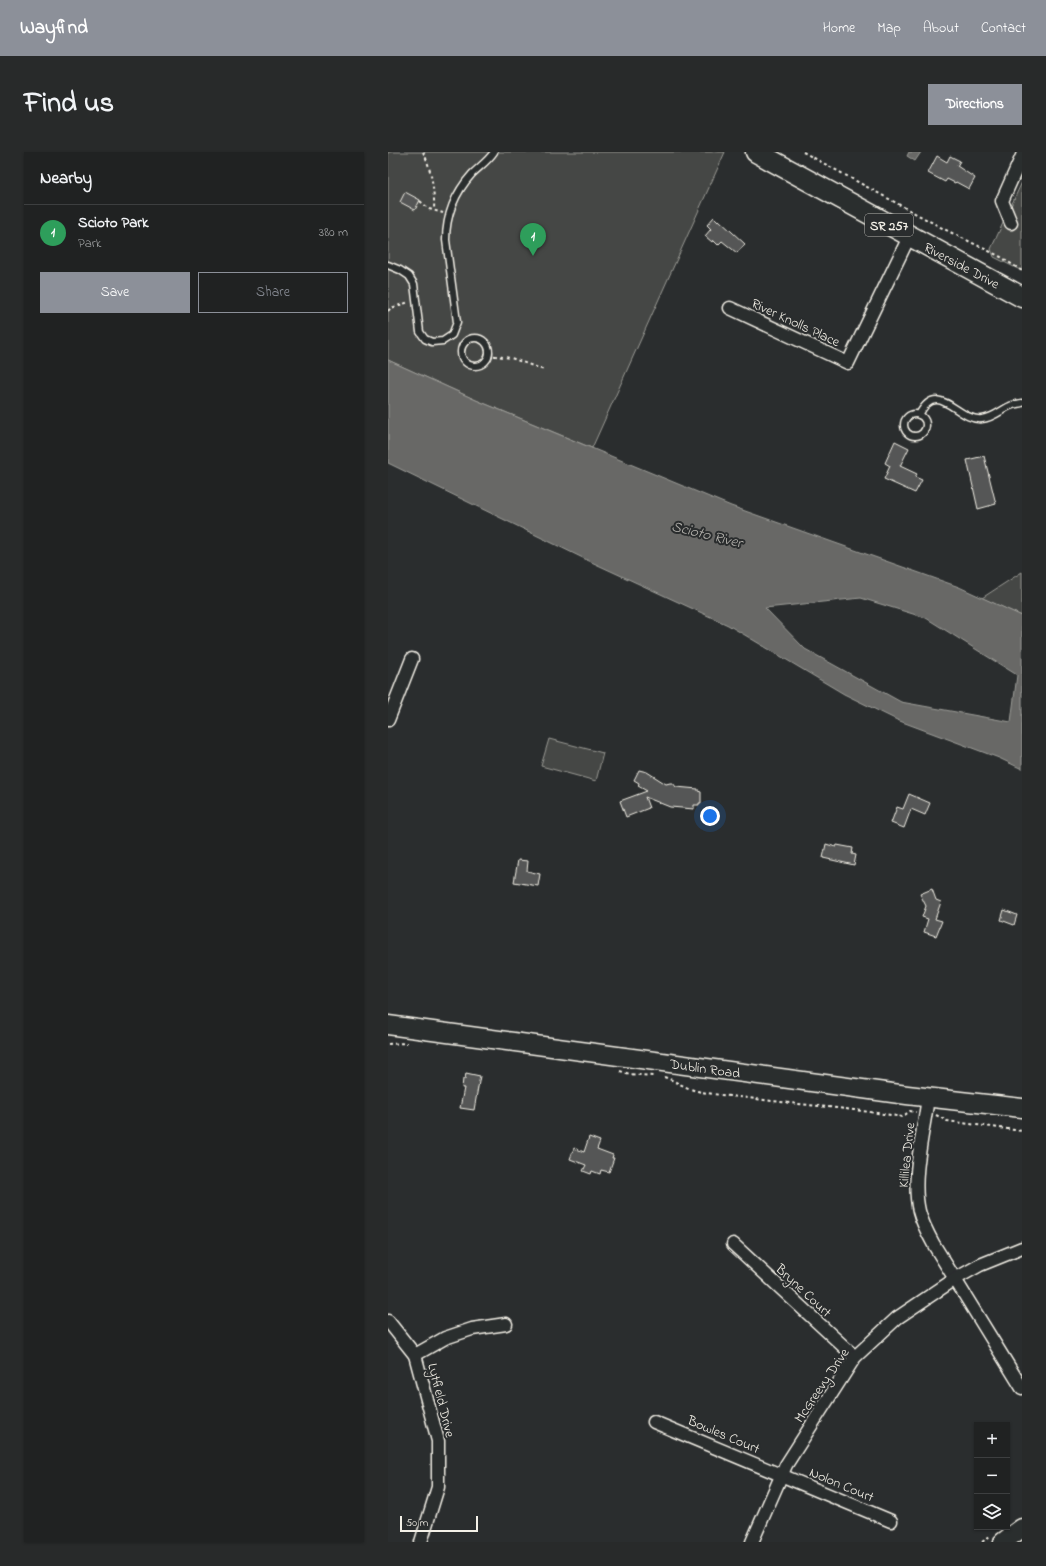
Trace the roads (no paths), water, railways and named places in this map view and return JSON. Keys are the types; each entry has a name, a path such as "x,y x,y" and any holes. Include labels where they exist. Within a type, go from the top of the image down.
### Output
{"main road":[{"name":"Riverside Drive","path":"756,152 909,237 1022,297"},
{"name":"Dublin Road","path":"388,1025 927,1105 1022,1108"},
{"path":"1003,1542 1022,1528"}],"street":[{"path":"1011,224 1002,201 1022,156"},
{"name":"River Knolls Place","path":"730,308 848,363 909,237"},
{"path":"388,720 412,659"},
{"name":"Killilea Drive","path":"927,1105 918,1166 917,1186 918,1205 923,1224 928,1235 1022,1388"},
{"name":"Bryne Court","path":"733,1244 855,1357"},
{"name":"McGreevy Drive","path":"752,1542 786,1465 855,1357 898,1318 955,1279 980,1265 1022,1248"},
{"name":"Lytfield Drive","path":"388,1321 414,1355 438,1441 438,1487 421,1542"},
{"path":"414,1355 445,1338 472,1329 506,1324"},
{"name":"Bowles Court","path":"654,1422 781,1475"},
{"name":"Nolon Court","path":"781,1475 891,1521"}],"lane":[{"path":"388,265 409,276 414,284 420,332 425,339 432,342 443,341 452,335 457,322 446,240 446,229 449,214 458,192 471,175 494,152"},
{"path":"452,335 464,343"},
{"path":"472,338 481,339 487,346 488,355 483,363 479,365 470,365 466,363 461,351 464,343 472,338"},
{"path":"919,415 924,406 930,401 935,400 944,402 972,417 981,420 989,418 1010,406 1022,403"}],"water":[{"path":"909,152 921,152 915,161 907,156"},
{"name":"Scioto River","path":"388,360 476,400 731,506 959,587 1022,616 1022,769 999,758 897,720 844,694 728,625 587,560 388,463","holes":["861,598 926,618 1017,675 1011,722 901,702 805,649 765,608"]}],"place":[{"name":"Scioto Park","path":"533,256"}]}
